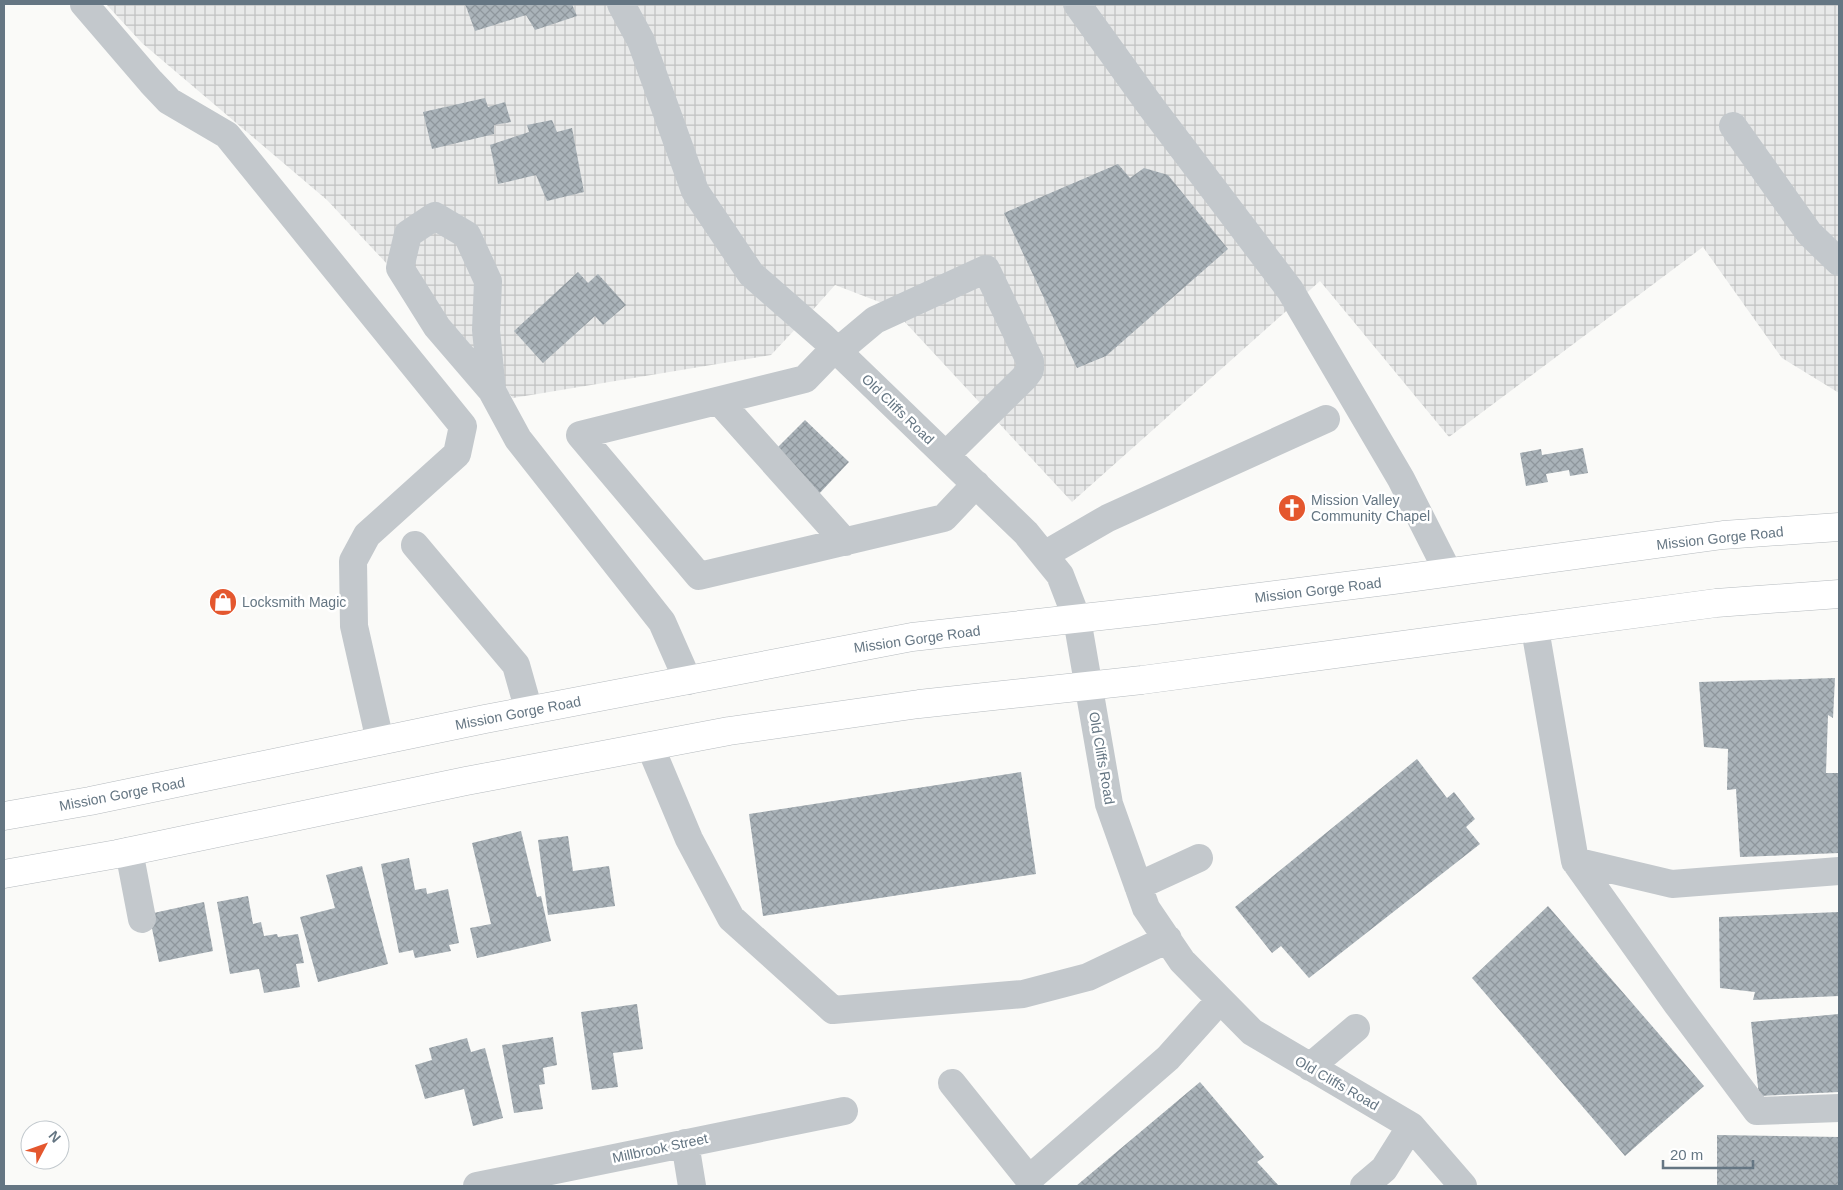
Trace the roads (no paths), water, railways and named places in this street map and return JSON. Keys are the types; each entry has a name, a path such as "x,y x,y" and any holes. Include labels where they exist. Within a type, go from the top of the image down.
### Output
{"main road":[{"name":"Mission Gorge Road","path":"4,816 90,801 529,711 912,637 1077,619 1723,535 1839,527"},
{"path":"4,874 129,851 466,781 729,731 919,704 1089,686 1716,603 1839,594"}],"street":[{"path":"84,4 169,101 227,135 463,426 456,454 368,535 353,561 354,626 380,741"},
{"name":"Old Cliffs Road","path":"621,4 641,42 695,191 751,274 832,345 976,484 1026,533 1060,575 1077,619 1109,804 1146,908 1182,961 1252,1032 1411,1126 1463,1186"},
{"path":"1077,4 1152,108 1290,290 1401,479 1448,572"},
{"path":"1733,126 1809,233 1839,262"},
{"path":"492,391 486,330 488,281 467,235 435,216 408,234 400,268 437,327 492,391 518,439 662,622 688,681"},
{"path":"946,455 1030,370 1030,362 986,269 875,320 832,345 805,379 580,434 699,576 944,518 976,484"},
{"path":"719,401 845,542"},
{"path":"1044,555 1108,518 1326,419"},
{"path":"415,545 516,666 529,711"},
{"path":"1535,628 1575,861 1677,1004 1757,1111 1839,1108"},
{"path":"650,746 689,839 730,918 833,1010 1023,994 1088,978 1168,939"},
{"path":"129,851 142,918"},
{"path":"1138,886 1198,858"},
{"path":"1575,861 1672,884 1839,871"},
{"path":"952,1083 1029,1179 1168,1058 1220,1000"},
{"path":"1310,1067 1356,1028"},
{"name":"Millbrook Street","path":"477,1186 844,1111"},
{"path":"1364,1186 1384,1169 1411,1126"},
{"path":"685,1143 692,1186"}],"place":[{"name":"Mission Valley Community Chapel","path":"1292,508"},
{"name":"Locksmith Magic","path":"223,602"}]}
